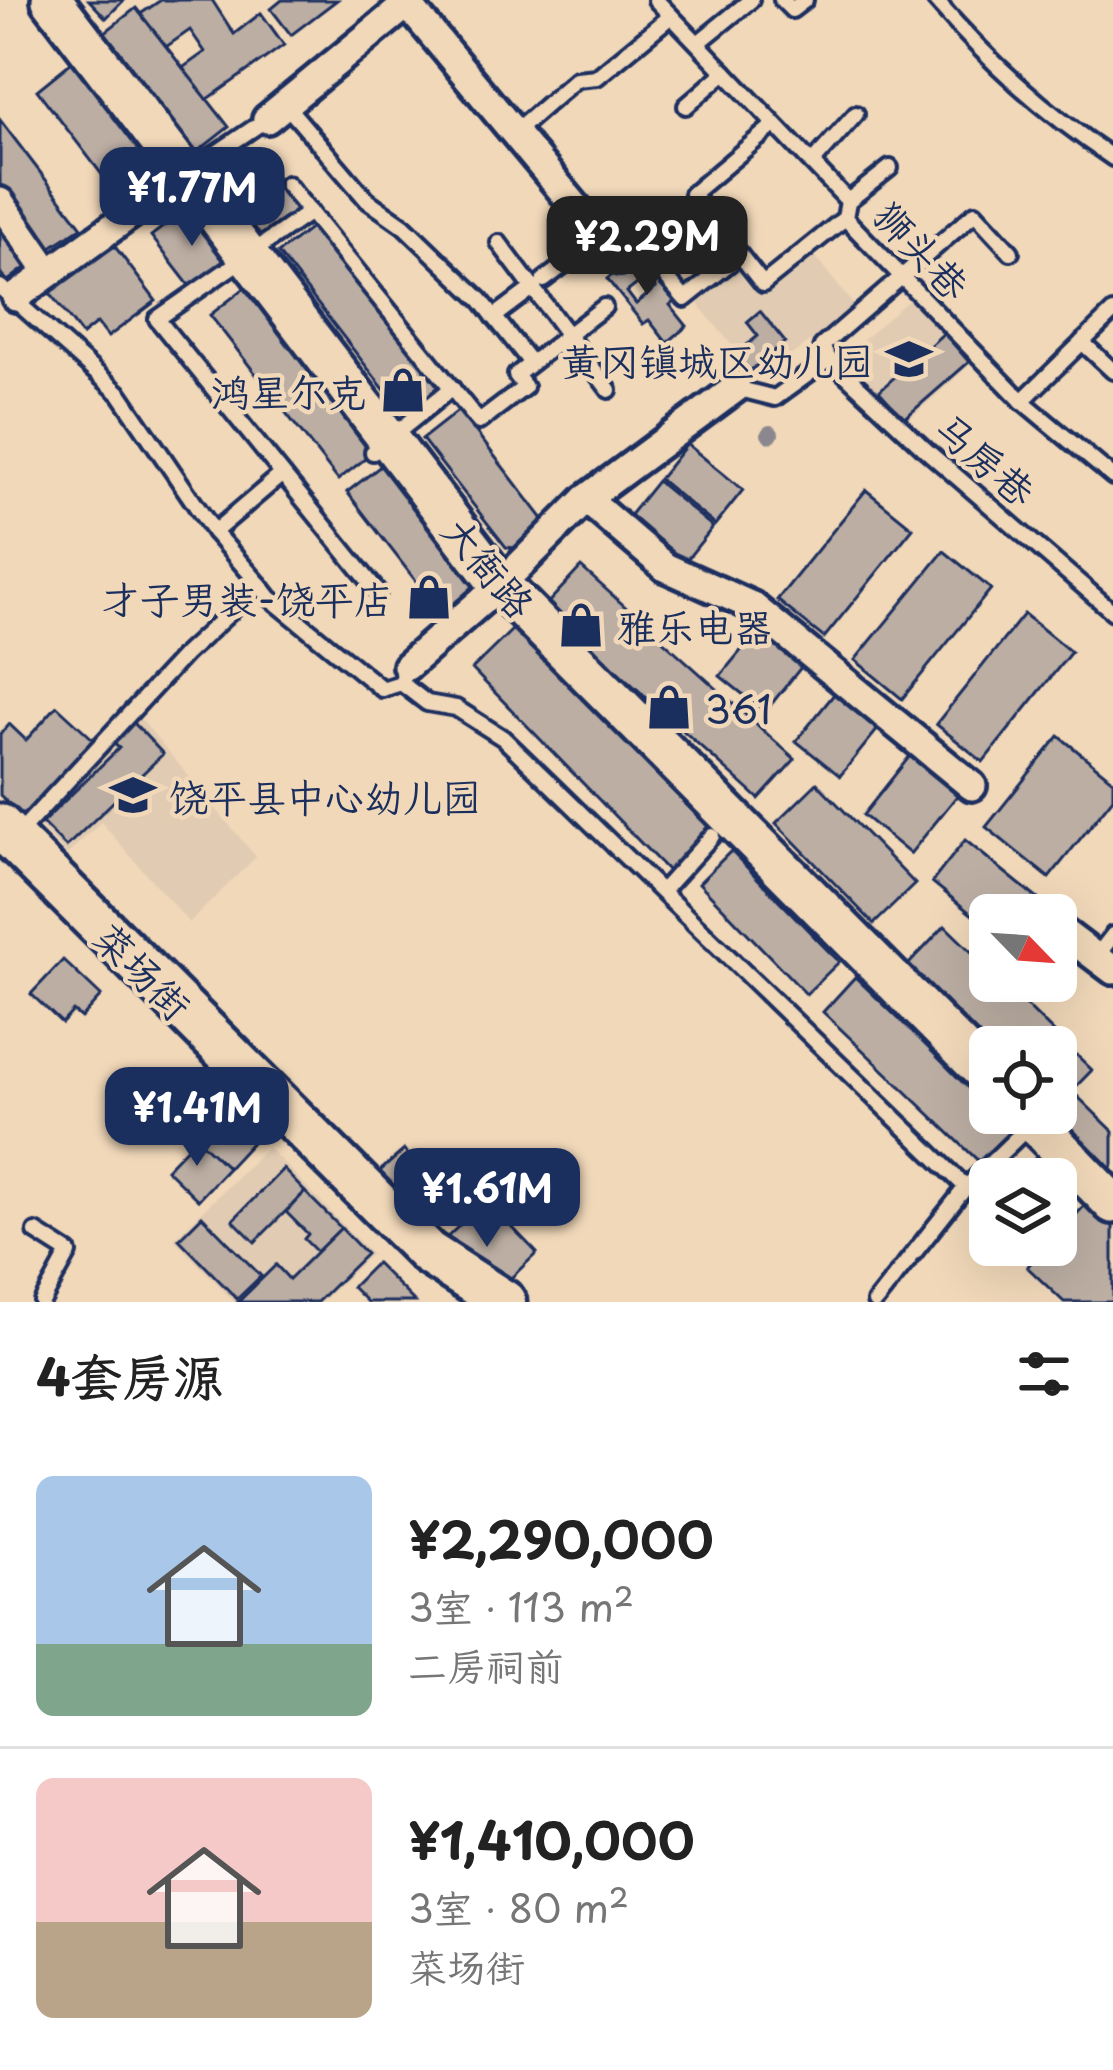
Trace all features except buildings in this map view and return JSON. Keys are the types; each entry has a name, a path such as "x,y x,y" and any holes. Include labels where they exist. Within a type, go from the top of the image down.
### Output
{"main road":[{"name":"大衙路","path":"52,0 250,258 381,446 500,585 969,1057"},
{"name":"菜场街","path":"4,842 416,1274 460,1302"},
{"name":"菜场街","path":"4,842 428,1253 503,1302"},
{"path":"1047,1134 1108,1189"}],"street":[{"path":"276,111 408,1 620,260"},
{"path":"8,292 49,273 185,175"},
{"path":"0,202 49,273"},
{"path":"404,674 586,499 736,388"},
{"path":"586,499 665,567 752,606 972,786"},
{"path":"1077,938 1107,954"}],"lane":[{"name":"狮头巷","path":"656,0 848,201 845,218 1022,401 1113,477"},
{"path":"698,43 751,0"},
{"path":"782,0 791,10 805,0"},
{"path":"935,0 979,51 1048,114 1113,158"},
{"path":"514,133 576,79 597,77 671,16"},
{"path":"686,106 725,72"},
{"path":"185,175 276,111 367,200 404,226 494,317 531,363"},
{"path":"812,163 856,114"},
{"path":"775,125 692,194 763,284 845,218"},
{"path":"848,201 890,168"},
{"path":"287,184 479,422 525,387 516,375 604,308"},
{"path":"310,212 158,320 378,592"},
{"path":"736,388 775,398 975,214 1011,252"},
{"path":"494,317 601,237"},
{"path":"499,243 539,284 609,390"},
{"path":"620,260 639,246 685,299 740,255"},
{"path":"8,292 120,394 214,532 270,598 382,688 404,674 427,703 456,708 503,738 966,1187"},
{"path":"1022,401 1113,312"},
{"path":"1082,342 1113,370"},
{"name":"马房巷","path":"826,353 927,451 1113,612"},
{"path":"381,446 452,388"},
{"path":"214,532 281,475"},
{"path":"4,842 185,654 260,585"},
{"path":"662,891 712,836"},
{"path":"875,1302 1014,1134"},
{"path":"36,1232 69,1253 42,1302"}],"shaded area":[{"path":"814,255 855,307 760,379 697,303 739,268 761,295"},
{"name":"黄冈镇城区幼儿园","path":"913,296 972,363 906,422 846,355"},
{"name":"饶平县中心幼儿园","path":"135,712 256,857 189,923 101,822 67,855 38,825"},
{"path":"268,1147 371,1254 321,1302 235,1302 174,1239"}],"place":[{"name":"黄冈镇城区幼儿园","path":"909,359"},
{"name":"鸿星尔克","path":"403,390"},
{"name":"才子男装-饶平店","path":"429,597"},
{"name":"雅乐电器","path":"581,625"},
{"name":"361","path":"669,707"},
{"name":"饶平县中心幼儿园","path":"133,795"}]}
